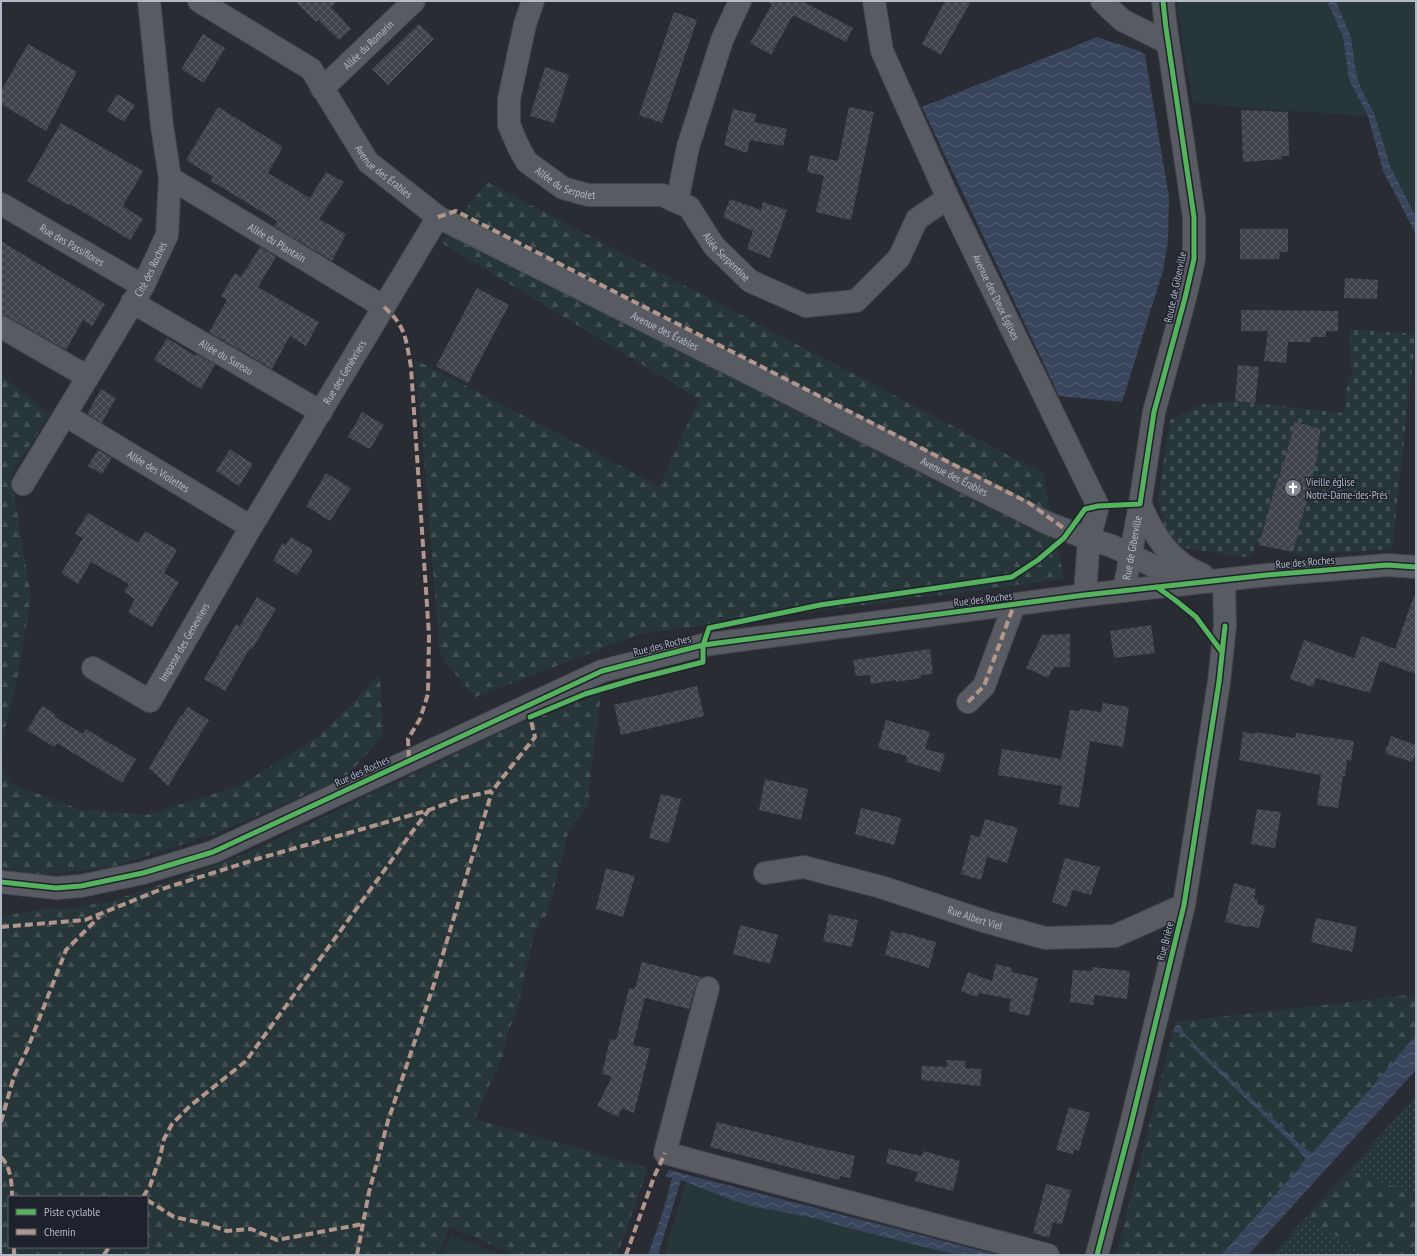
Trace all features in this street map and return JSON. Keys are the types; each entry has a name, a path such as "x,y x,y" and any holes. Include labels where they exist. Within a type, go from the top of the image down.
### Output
{"street":[{"name":"Cité des Roches","path":"23,484 137,294 167,235 170,178 162,126 149,1"},
{"name":"Avenue des Érables","path":"199,1 311,69 368,162 438,217 1046,522 1089,539 1112,546 1188,584"},
{"name":"Allée du Romarin","path":"322,89 414,1"},
{"name":"Allée du Serpolet","path":"533,1 525,24 509,99 509,125 518,148 527,162 563,188 588,195 662,195 677,202"},
{"path":"677,202 688,147 722,40 740,1"},
{"name":"Avenue des Deux Églises","path":"874,1 882,50 948,198 1098,506 1089,539 1085,595"},
{"path":"1102,1 1122,20 1168,43"},
{"name":"Route de Giberville","path":"1140,504 1154,412 1194,259 1194,217 1163,1"},
{"name":"Allée du Plantain","path":"170,178 384,307"},
{"name":"Allée Serpentine","path":"677,202 689,206 714,246 750,281 806,306 856,301 899,258 917,220 948,198"},
{"name":"Rue des Passiflores","path":"1,204 137,294"},
{"name":"Rue des Genévriers","path":"251,527 438,217"},
{"name":"Allée du Sureau","path":"137,294 320,412"},
{"path":"1,327 88,377"},
{"name":"Allée des Violettes","path":"65,415 251,527"},
{"path":"1140,504 1151,528 1160,542 1179,562 1191,570 1221,580"},
{"name":"Rue de Giberville","path":"1124,591 1140,504"},
{"name":"Impasse des Genevriers","path":"93,668 150,701 251,527"},
{"name":"Rue des Roches","path":"1,882 56,888 81,886 143,873 213,852 602,671 703,646 1085,595 1296,572 1387,565 1416,567"},
{"name":"Rue Brière","path":"1097,1255 1131,1124 1184,905 1219,682 1225,626 1221,580"},
{"path":"968,702 984,686 1014,605"},
{"name":"Rue Albert Viel","path":"765,873 804,867 881,888 987,922 1045,938 1115,936 1184,905"},
{"path":"708,988 665,1153 1048,1255"}],"green space":[{"path":"1177,1 1327,1 1343,37 1349,80 1368,116 1193,103 1179,23"},
{"path":"1336,1 1416,1 1416,217 1391,168 1374,113 1360,86 1356,72 1351,37"},
{"path":"487,182 1043,473 1064,579 640,634 475,697 440,656 422,433 414,359 659,486 699,399 440,242"},
{"path":"1349,329 1416,334 1392,549 1299,555 1293,552 1294,550 1291,549 1299,529 1297,528 1304,509 1307,491 1310,492 1311,489 1307,487 1313,469 1320,433 1322,430 1296,422 1284,461 1281,477 1276,477 1274,484 1277,485 1274,499 1271,501 1273,502 1262,542 1256,542 1252,558 1178,547 1165,529 1158,500 1170,420 1202,404 1236,401 1344,413 1348,377 1352,378"},
{"path":"1,375 50,414 11,475 31,597 18,676 5,729 1,760"},
{"path":"380,674 383,736 346,777 218,833 112,867 38,875 1,869 1,766 10,783 79,809 146,815 238,786 321,735"},
{"path":"601,694 588,796 590,796 585,810 568,833 547,915 540,921 534,935 519,1002 506,1039 504,1054 475,1119 648,1168 617,1255 515,1255 450,1227 438,1255 1,1255 1,916 49,908 60,910 111,901 203,870 261,847 496,734 556,709"},
{"path":"1416,994 1416,1035 1371,1088 1312,1153 1302,1146 1195,1045 1184,1033 1179,1024 1175,1026 1175,1022"},
{"path":"1173,1031 1182,1034 1194,1045 1192,1047 1296,1147 1305,1161 1221,1255 1116,1255"},
{"path":"1416,1096 1416,1196 1350,1169"},
{"path":"1349,1169 1416,1196 1416,1255 1367,1255 1306,1217"},
{"path":"686,1182 734,1201 755,1207 824,1220 833,1224 959,1255 664,1255"},
{"path":"1306,1217 1367,1255 1272,1255"},
{"path":"451,1235 501,1255 442,1255"}],"water":[{"path":"1327,1 1336,1 1351,37 1356,72 1360,86 1374,113 1391,168 1416,217 1416,234 1383,171 1368,116 1349,80 1343,37"},
{"path":"1097,37 1140,51 1145,55 1169,197 1168,241 1163,271 1122,402 1059,396 922,107"},
{"path":"1179,1024 1184,1033 1195,1045 1302,1146 1312,1153 1371,1088 1416,1035 1416,1070 1248,1255 1221,1255 1299,1168 1305,1159 1296,1147 1192,1047 1194,1045 1182,1034 1173,1031 1175,1026"},
{"path":"669,1170 998,1255 959,1255 833,1224 819,1219 755,1207 734,1201 681,1180 658,1255 648,1255 664,1208 672,1178 665,1176"}],"building":[{"path":"295,1 338,1 331,7 351,29 339,40 318,20 316,22"},
{"path":"765,1 802,1 853,28 846,42 793,15 771,55 750,43 772,4"},
{"path":"945,1 971,1 941,55 922,44"},
{"path":"674,12 697,20 662,123 639,115"},
{"path":"419,24 434,39 388,85 372,69"},
{"path":"203,34 225,48 204,83 181,69"},
{"path":"28,44 77,72 46,131 1,104 1,91"},
{"path":"545,67 569,75 554,123 530,116"},
{"path":"117,94 135,105 124,122 107,111"},
{"path":"218,107 283,147 268,173 310,198 326,172 344,182 319,219 346,234 332,261 274,226 277,221 211,181 213,177 186,160"},
{"path":"849,107 874,112 851,220 816,212 824,176 807,172 810,155 838,161"},
{"path":"733,109 756,114 754,122 787,129 783,146 750,140 747,153 724,145"},
{"path":"1241,110 1288,112 1289,156 1281,156 1282,159 1243,162"},
{"path":"61,123 143,171 123,206 143,219 130,240 70,204 69,205 27,181"},
{"path":"730,199 761,210 763,202 787,210 770,258 747,249 753,231 723,217"},
{"path":"1240,229 1288,229 1288,252 1280,252 1279,259 1240,259"},
{"path":"1,241 105,304 92,326 83,320 66,350 7,316 1,315"},
{"path":"260,247 276,257 258,287 319,322 306,346 290,336 272,369 209,332 227,300 221,296 235,273 241,277"},
{"path":"1345,278 1378,280 1377,299 1344,298"},
{"path":"477,288 509,305 468,383 436,366"},
{"path":"1241,310 1338,311 1338,331 1326,331 1326,337 1311,337 1311,342 1288,342 1286,363 1264,361 1268,331 1241,331"},
{"path":"167,338 196,356 197,354 215,365 201,389 154,360"},
{"path":"1238,365 1259,367 1255,403 1235,401"},
{"path":"101,389 116,398 102,423 87,414"},
{"path":"362,412 384,425 370,449 348,437"},
{"name":"Vieille église Notre-Dame-des-Prés","path":"1295,422 1321,429 1317,450 1319,451 1309,488 1311,488 1298,528 1293,552 1259,545 1278,477 1280,478 1282,461 1284,462"},
{"path":"230,449 253,464 239,486 216,471"},
{"path":"98,450 112,458 102,474 88,466"},
{"path":"326,473 351,488 330,521 306,506"},
{"path":"88,513 138,543 145,531 177,550 164,573 179,582 152,627 128,612 135,599 124,592 129,584 91,562 78,584 61,573 83,538 75,534"},
{"path":"291,537 313,550 297,575 273,561 282,543 286,545"},
{"path":"1414,596 1416,597 1416,674 1380,661 1370,693 1316,678 1313,687 1290,679 1304,640 1354,658 1362,636 1395,649"},
{"path":"257,597 276,609 252,649 250,648 225,691 204,679 236,624 240,626"},
{"path":"1151,625 1155,653 1114,658 1110,631"},
{"path":"1070,634 1070,667 1054,667 1048,678 1026,668 1042,635"},
{"path":"930,649 933,674 921,675 921,678 871,684 870,675 856,676 853,660"},
{"path":"697,686 704,716 621,735 614,705"},
{"path":"1103,703 1129,707 1123,747 1090,741 1079,808 1059,804 1062,786 998,775 1002,749 1061,759 1070,710 1080,711 1080,709 1101,712"},
{"path":"42,706 55,714 55,717 83,734 86,729 136,759 122,783 57,743 54,747 27,730"},
{"path":"188,707 209,720 168,786 149,768 181,715 182,716"},
{"path":"886,720 930,732 925,749 945,754 940,772 906,762 907,756 878,748"},
{"path":"1243,732 1255,734 1255,732 1295,738 1296,733 1354,741 1351,761 1347,760 1345,776 1343,776 1338,808 1317,805 1321,775 1239,760"},
{"path":"1391,736 1416,745 1416,753 1412,762 1385,753"},
{"path":"765,779 808,789 801,820 759,810"},
{"path":"661,794 681,799 669,843 649,838"},
{"path":"861,808 901,818 894,845 855,834"},
{"path":"1257,809 1281,812 1275,848 1251,844"},
{"path":"985,819 1018,828 1007,863 987,857 981,880 961,874 971,835 980,837"},
{"path":"1065,858 1100,867 1091,895 1073,890 1067,907 1052,902"},
{"path":"606,868 635,876 623,917 596,909"},
{"path":"1234,883 1256,889 1254,899 1258,899 1257,904 1265,906 1259,928 1225,922"},
{"path":"829,914 858,920 852,947 823,941"},
{"path":"1316,918 1357,927 1352,952 1311,942"},
{"path":"740,925 778,935 770,964 733,954"},
{"path":"891,931 901,934 902,932 936,942 929,968 885,955"},
{"path":"642,962 702,977 696,985 689,1009 645,998 633,1045 650,1049 634,1113 622,1108 618,1117 597,1106 612,1077 602,1074 610,1039 616,1040 629,988 635,989"},
{"path":"996,964 1012,968 1011,972 1038,978 1029,1016 1009,1011 1011,999 979,993 977,997 961,991 968,972 992,981"},
{"path":"1092,967 1130,971 1127,999 1095,995 1093,1005 1070,1002 1073,970 1092,971"},
{"path":"947,1060 966,1061 965,1068 982,1069 980,1086 921,1080 922,1066 947,1067"},
{"path":"1069,1107 1090,1113 1079,1151 1074,1149 1073,1154 1056,1150"},
{"path":"717,1122 855,1156 850,1178 840,1176 839,1180 710,1147"},
{"path":"889,1149 922,1156 923,1151 960,1161 953,1191 915,1181 918,1172 886,1163"},
{"path":"1046,1184 1071,1190 1062,1225 1053,1222 1049,1238 1033,1233"}],"marked path":[{"path":"438,217 456,211 1029,503 1069,532"},
{"path":"384,307 401,327 406,341 411,367 429,635 428,694 420,719 408,739 409,760"},
{"path":"968,702 984,686 1014,605"},
{"path":"1,927 85,920 162,889 257,859 429,810 461,798 492,791 535,737 530,717"},
{"path":"357,1255 369,1192 388,1121 434,984 492,791"},
{"path":"144,1196 150,1186 160,1157 164,1139 172,1124 190,1106 246,1061 429,810"},
{"path":"1,1122 14,1076 27,1050 66,950 100,916"},
{"path":"626,1255 654,1177 665,1153"},
{"path":"1,1157 9,1171 12,1196"},
{"path":"148,1201 174,1217 207,1224 227,1231 251,1229 277,1240 363,1224"},
{"path":"14,1248 14,1255"},
{"path":"104,1255 108,1248"}],"cycle path":[{"path":"530,717 585,694 703,662 703,645 709,628 820,605 1012,577 1038,560 1064,538 1085,509 1098,506 1140,504 1154,412 1194,259 1194,217 1163,1"},
{"path":"1,882 56,888 81,886 143,873 213,852 602,671 703,645 1085,595 1267,575 1387,565 1416,567"},
{"path":"1157,587 1196,617 1222,652"},
{"path":"1097,1255 1131,1124 1184,905 1219,682 1225,626"}],"place":[{"name":"Vieille église Notre-Dame-des-Prés","path":"1293,488"}]}
